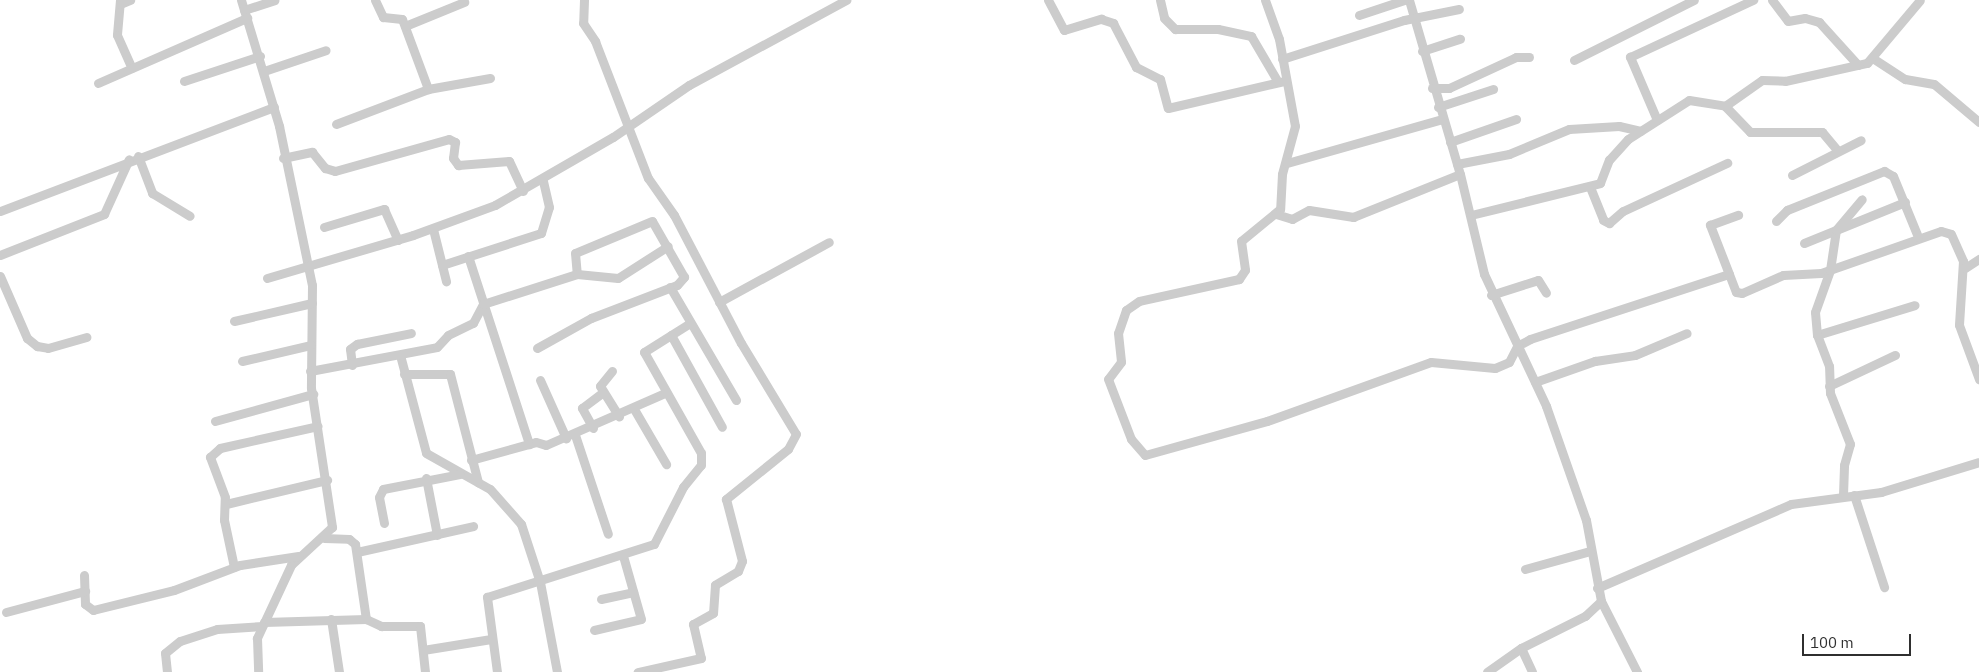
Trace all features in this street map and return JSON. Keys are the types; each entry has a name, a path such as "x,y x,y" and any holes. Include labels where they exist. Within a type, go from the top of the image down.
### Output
{"street":[{"path":"130,0 120,2 117,35 132,68"},
{"path":"84,576 85,604 93,610 174,590 234,567 298,556 324,538 332,527 327,480 310,371 312,303 309,268 283,158 274,107 260,56 241,0"},
{"path":"98,83 274,0"},
{"path":"375,0 379,14 400,16 428,89"},
{"path":"584,0 583,23 595,41 648,178 674,214 720,302 778,399 796,439 726,499 742,561 738,571 714,585 713,613 694,624 701,658 638,672"},
{"path":"267,278 309,268 433,229 523,191 629,127 689,85 846,0"},
{"path":"1048,0 1064,30 1101,19 1113,23 1136,66 1160,79 1168,108 1281,82"},
{"path":"1160,0 1164,18 1175,29 1251,36 1281,82 1295,126 1276,214 1241,241 1245,270 1239,280 1139,301 1126,310 1118,333 1121,362 1108,379 1131,440 1145,456 1267,421 1432,362 1495,368 1514,358 1517,346"},
{"path":"1265,0 1282,59 1281,82"},
{"path":"1358,15 1404,0"},
{"path":"1409,0 1432,88 1460,174 1491,296 1535,382 1583,509 1601,601 1637,672"},
{"path":"1574,60 1694,0"},
{"path":"1657,120 1630,57 1753,0"},
{"path":"1772,0 1788,21 1805,18 1819,22 1858,65"},
{"path":"1725,106 1762,80 1785,81 1858,65 1874,59 1920,0"},
{"path":"404,26 464,2"},
{"path":"1282,59 1414,19 1459,9"},
{"path":"1422,51 1460,39"},
{"path":"264,72 326,50"},
{"path":"184,81 260,56"},
{"path":"1432,88 1449,88 1516,57 1529,57"},
{"path":"1874,59 1905,79 1934,84 1979,122"},
{"path":"336,124 428,89 490,78"},
{"path":"1438,107 1493,89"},
{"path":"1471,215 1590,187 1605,178 1609,160 1640,131 1696,99 1725,106 1750,132 1791,128 1822,132 1838,151"},
{"path":"0,211 134,157 274,107"},
{"path":"1287,163 1442,119"},
{"path":"1450,142 1516,119"},
{"path":"1457,164 1509,154 1569,129 1619,126 1640,131"},
{"path":"283,158 312,152 325,168 335,171 448,139 455,142 453,158 458,165 509,161 523,191"},
{"path":"1792,176 1861,140"},
{"path":"134,157 152,193 190,216"},
{"path":"0,255 104,214 134,157"},
{"path":"1590,187 1602,220 1609,222 1623,211 1727,163"},
{"path":"1776,221 1788,210 1884,171 1893,176 1906,202 1918,237"},
{"path":"1276,214 1292,218 1309,210 1353,216 1460,174"},
{"path":"442,265 541,233 549,207 543,180"},
{"path":"1843,495 1844,465 1850,444 1829,386 1829,366 1817,335 1815,312 1830,270 1836,230 1862,199"},
{"path":"1804,243 1906,202"},
{"path":"324,227 384,209 398,240"},
{"path":"1738,215 1710,226 1739,294 1783,275 1830,270 1918,237 1941,231 1951,234 1964,268 1959,324 1979,380"},
{"path":"537,348 591,318 670,288 684,278 656,223 648,222 575,254 577,274"},
{"path":"433,229 446,282"},
{"path":"720,302 829,242"},
{"path":"310,371 352,365 437,347 448,335 473,323 483,304 577,274 618,278 668,246"},
{"path":"468,256 529,444"},
{"path":"1964,268 1979,259"},
{"path":"1517,346 1729,274"},
{"path":"0,276 26,338 37,346 48,348 86,338"},
{"path":"1491,296 1538,280 1546,293"},
{"path":"670,288 736,400"},
{"path":"234,321 312,303"},
{"path":"1817,335 1915,305"},
{"path":"495,671 487,597 623,556 659,538 683,487 703,460 644,352 690,323"},
{"path":"352,365 350,349 357,344 411,333"},
{"path":"1535,382 1594,361 1635,355 1687,333"},
{"path":"670,335 722,427"},
{"path":"242,361 310,344"},
{"path":"400,355 422,446 460,474 478,482 512,510 540,582 556,672"},
{"path":"1829,386 1895,355"},
{"path":"612,371 600,384 619,417"},
{"path":"404,374 450,374 478,482"},
{"path":"540,380 570,436 608,534"},
{"path":"593,428 582,408 603,392"},
{"path":"471,460 529,444 546,445 619,417 665,393"},
{"path":"215,421 313,394"},
{"path":"634,409 666,464"},
{"path":"234,567 224,520 226,504 211,464 214,451 318,426"},
{"path":"1597,588 1790,504 1921,483 1979,462"},
{"path":"384,523 380,492 426,478 460,474"},
{"path":"426,478 438,535"},
{"path":"226,504 327,480"},
{"path":"1854,495 1884,587"},
{"path":"357,552 473,526"},
{"path":"324,538 349,538 357,552 366,619"},
{"path":"1525,569 1590,551"},
{"path":"258,672 256,646 263,624 298,556"},
{"path":"594,630 641,619 623,556"},
{"path":"6,612 85,591"},
{"path":"602,599 633,592"},
{"path":"1487,672 1521,648 1572,624 1601,601"},
{"path":"331,619 338,672"},
{"path":"167,672 165,653 180,641 217,629 331,619 366,619 381,626 417,623 422,629 425,672"},
{"path":"423,650 491,639"},
{"path":"1521,648 1532,672"}]}
